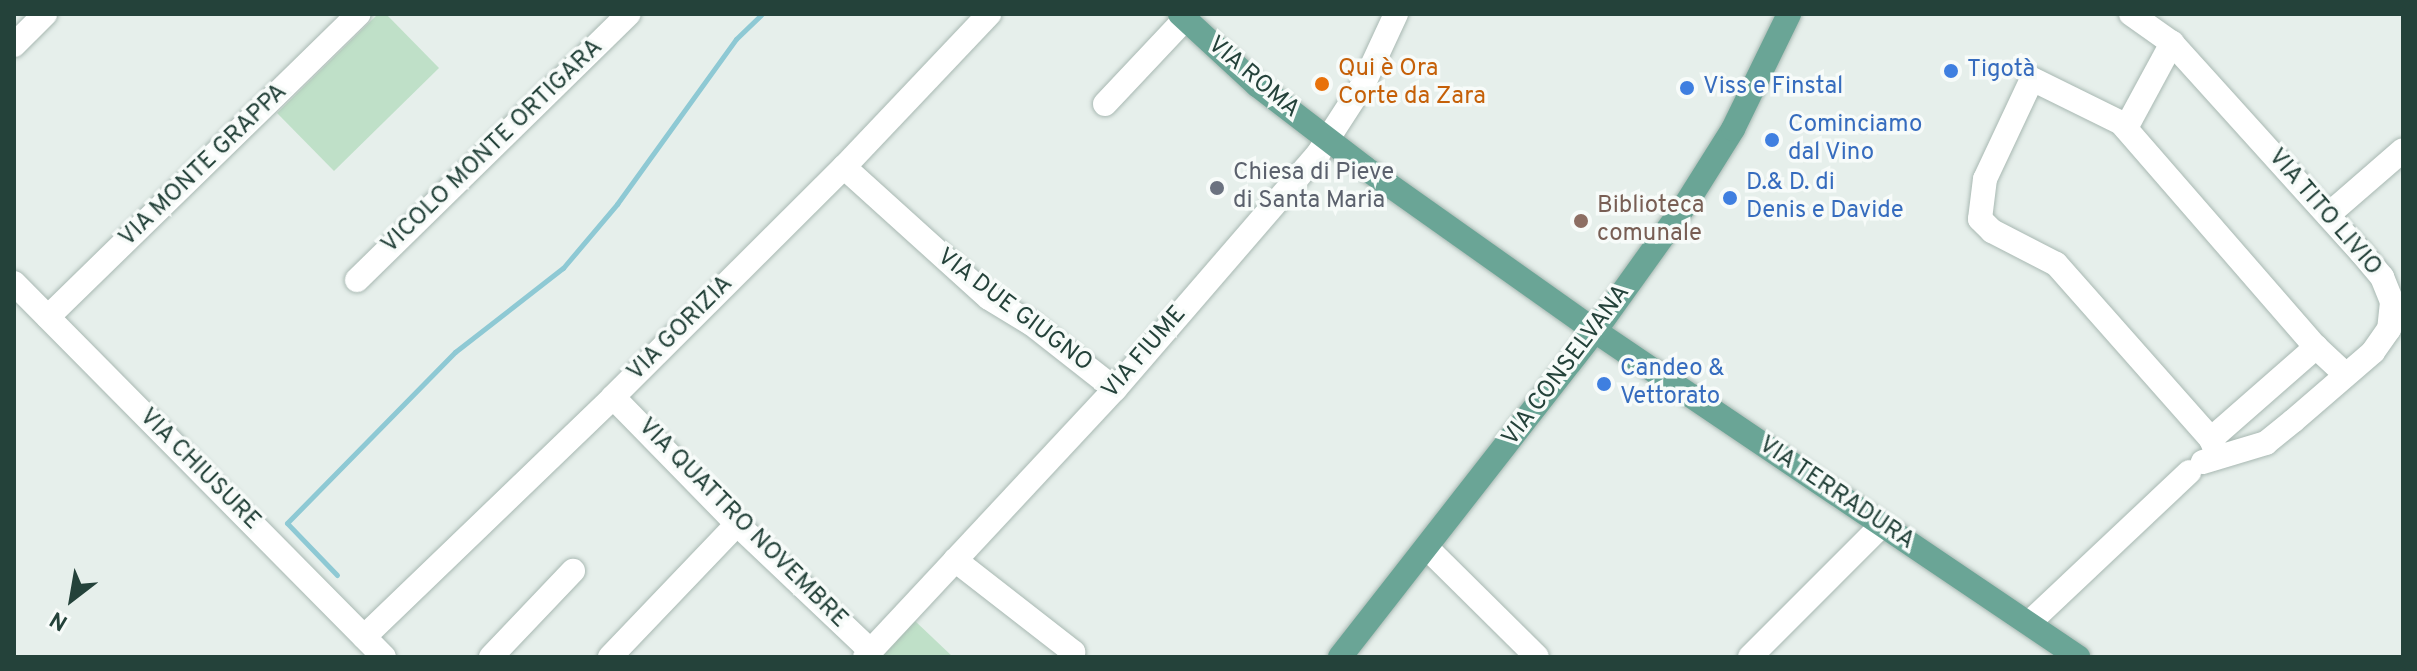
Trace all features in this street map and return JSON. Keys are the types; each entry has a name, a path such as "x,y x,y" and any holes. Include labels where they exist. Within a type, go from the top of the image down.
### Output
{"main road":[{"name":"VIA CONSELVANA","path":"1340,657 1428,549 1595,331 1718,154 1789,14"},
{"name":"VIA ROMA","path":"1182,17 1257,85 1328,140 1595,331"},
{"name":"VIA TERRADURA","path":"1595,331 2078,657"}],"street":[{"path":"14,45 45,14"},
{"name":"VIA MONTE GRAPPA","path":"48,317 359,14"},
{"name":"VICOLO MONTE ORTIGARA","path":"357,280 629,14"},
{"name":"VIA GORIZIA","path":"364,637 613,397 844,167 989,14"},
{"name":"VIA FIUME","path":"868,654 1115,389 1328,140 1364,83 1396,14"},
{"name":"VIA TITO LIVIO","path":"2029,623 2205,457 2266,443 2373,352 2389,329 2392,302 2382,277 2172,43 2131,14"},
{"path":"1105,104 1182,17"},
{"path":"2126,128 2172,43"},
{"path":"2316,347 2205,457 2056,264 1992,231 1980,219 1985,179 2032,79 2113,117 2126,128 2316,347 2345,374"},
{"path":"2328,215 2403,150"},
{"name":"VIA DUE GIUGNO","path":"844,167 989,298 1032,324 1115,389"},
{"name":"VIA CHIUSURE","path":"14,283 384,657"},
{"name":"VIA QUATTRO NOVEMBRE","path":"613,397 868,654"},
{"path":"610,657 737,524"},
{"path":"1750,657 1882,525"},
{"path":"1428,549 1537,657"},
{"path":"955,560 1073,652 1073,657"},
{"path":"491,657 573,571"}],"green space":[{"path":"378,14 386,14 439,68 334,171 277,113"},
{"path":"914,620 953,657 879,657"}],"waterway":[{"path":"337,575 287,523 455,352 563,268 617,204 736,39 762,14"}],"place":[{"name":"Tigotà","path":"1951,71"},
{"name":"Qui è Ora Corte da Zara","path":"1322,84"},
{"name":"Viss e Finstal","path":"1687,88"},
{"name":"Cominciamo dal Vino","path":"1772,140"},
{"name":"Chiesa di Pieve di Santa Maria","path":"1217,188"},
{"name":"D.& D. di Denis e Davide","path":"1730,198"},
{"name":"Biblioteca comunale","path":"1581,221"},
{"name":"Candeo & Vettorato","path":"1604,384"}]}
